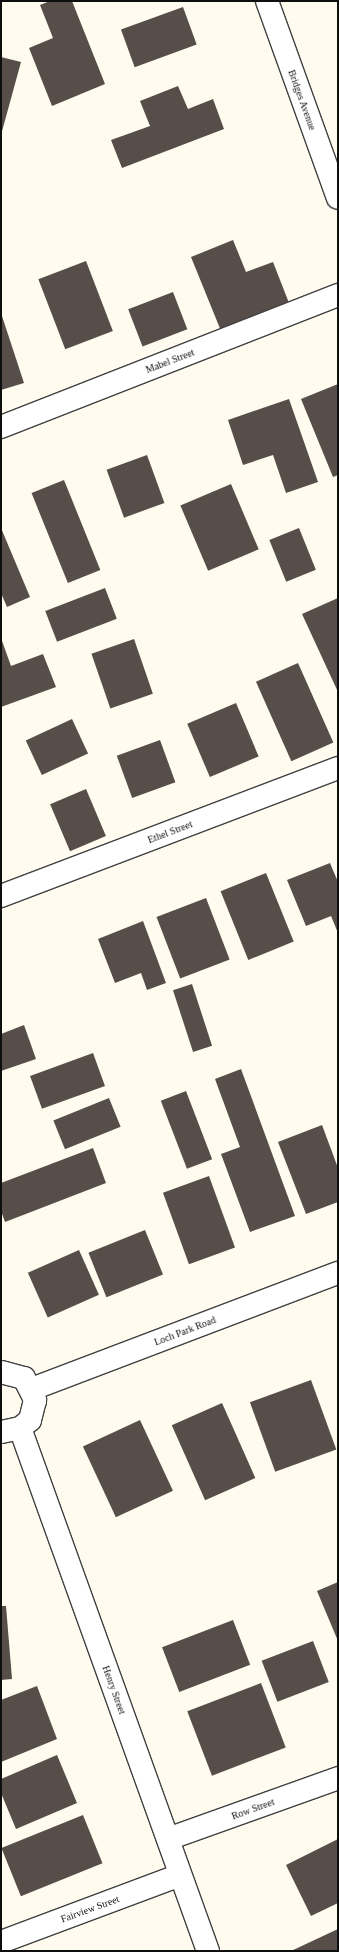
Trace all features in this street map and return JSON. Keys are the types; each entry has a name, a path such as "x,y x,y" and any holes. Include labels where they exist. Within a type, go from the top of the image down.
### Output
{"street":[{"name":"Bridges Avenue","path":"267,1 338,198"},
{"name":"Mabel Street","path":"1,427 338,295"},
{"name":"Ethel Street","path":"1,896 338,768"},
{"name":"Loch Park Road","path":"32,1389 338,1272"},
{"path":"1,1372 24,1378 32,1389 34,1410 10,1430"},
{"name":"Henry Street","path":"10,1430 168,1839 208,1951"},
{"name":"Row Street","path":"168,1839 338,1778"},
{"name":"Fairview Street","path":"1,1942 180,1875"}],"building":[{"path":"50,1 72,1 105,84 52,106 29,48 53,38 40,5"},
{"path":"183,7 197,45 135,67 121,30"},
{"path":"1,57 21,62 1,135"},
{"path":"178,86 188,109 213,99 224,129 122,168 111,140 150,126 140,101"},
{"path":"233,240 246,272 273,262 289,303 221,331 191,257"},
{"path":"86,261 113,331 65,349 38,279"},
{"path":"173,292 187,329 143,347 128,309"},
{"path":"1,313 24,383 1,390"},
{"path":"338,384 338,475 333,477 301,399"},
{"path":"289,399 318,482 286,493 273,455 243,465 228,420"},
{"path":"147,455 164,503 124,518 107,470"},
{"path":"64,480 100,570 68,583 32,493"},
{"path":"231,484 259,549 208,571 180,505"},
{"path":"1,528 30,597 7,607 1,593"},
{"path":"299,528 316,570 286,582 269,540"},
{"path":"105,588 117,619 57,642 45,611"},
{"path":"338,598 338,692 302,614"},
{"path":"1,638 11,666 43,654 56,687 1,707"},
{"path":"134,639 153,694 110,708 91,654"},
{"path":"298,663 333,742 291,761 256,682"},
{"path":"236,703 259,756 210,777 187,724"},
{"path":"72,719 88,753 42,775 26,741"},
{"path":"160,740 175,782 132,798 117,756"},
{"path":"86,789 106,836 70,851 50,804"},
{"path":"330,863 338,882 338,933 331,916 306,926 287,880"},
{"path":"266,873 294,942 248,960 221,891"},
{"path":"206,898 230,960 180,979 157,917"},
{"path":"143,921 166,983 147,990 141,973 115,983 98,939"},
{"path":"192,984 212,1046 193,1052 173,990"},
{"path":"24,1025 36,1059 1,1071 1,1034"},
{"path":"93,1053 105,1086 42,1109 30,1076"},
{"path":"241,1069 295,1216 250,1232 221,1154 240,1147 215,1079"},
{"path":"186,1091 212,1159 187,1169 161,1101"},
{"path":"109,1098 121,1127 65,1149 53,1120"},
{"path":"322,1125 338,1168 338,1202 306,1214 278,1142"},
{"path":"93,1148 106,1183 5,1222 1,1211 1,1183"},
{"path":"209,1176 235,1247 189,1264 163,1193"},
{"path":"145,1230 163,1275 106,1297 88,1253"},
{"path":"79,1250 99,1295 48,1318 28,1273"},
{"path":"311,1380 336,1450 275,1472 250,1402"},
{"path":"222,1403 255,1478 205,1500 172,1425"},
{"path":"140,1420 173,1491 116,1517 83,1447"},
{"path":"338,1582 338,1641 317,1591"},
{"path":"1,1606 6,1606 12,1679 1,1680"},
{"path":"233,1620 250,1665 179,1692 162,1647"},
{"path":"313,1641 329,1682 277,1702 262,1661"},
{"path":"261,1683 286,1747 212,1776 187,1711"},
{"path":"37,1686 57,1739 1,1762 1,1700"},
{"path":"57,1755 77,1803 16,1829 1,1793 1,1779"},
{"path":"83,1815 102,1863 21,1896 1,1848"},
{"path":"338,1839 338,1903 311,1916 286,1865"},
{"path":"338,1929 338,1951 291,1951"}]}
